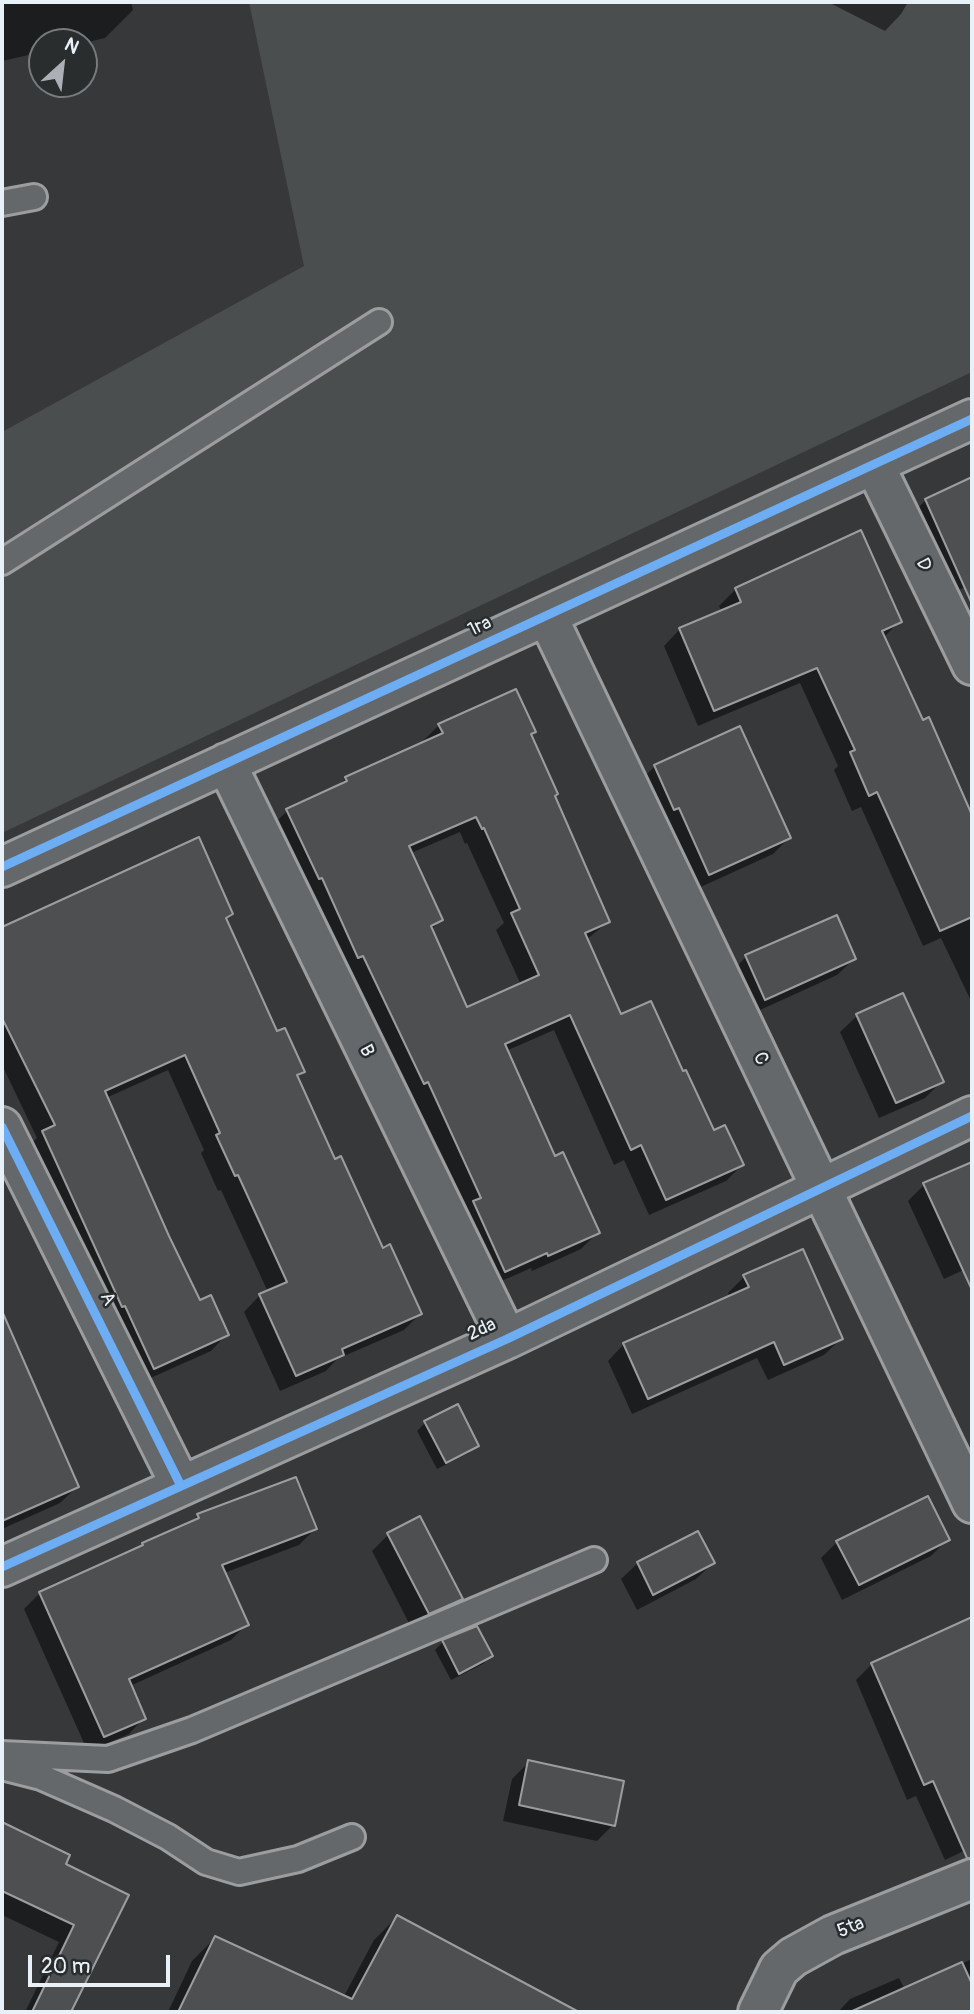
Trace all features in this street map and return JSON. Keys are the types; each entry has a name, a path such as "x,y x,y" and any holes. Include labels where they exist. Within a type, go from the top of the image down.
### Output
{"street":[{"name":"1ra","path":"2,867 972,419"},
{"name":"D","path":"874,464 972,665"},
{"name":"C","path":"547,616 972,1503"},
{"name":"B","path":"226,763 507,1339"},
{"name":"2da","path":"2,1567 507,1339 972,1116"},
{"name":"A","path":"2,1127 181,1486"},
{"name":"5ta","path":"758,2012 779,1969 793,1957 833,1935 972,1879"}],"lane":[{"path":"2,203 34,197"},
{"path":"2,562 379,321"},
{"path":"2,1754 108,1759 192,1730 594,1560"},
{"path":"2,1767 41,1777 102,1803 168,1837 206,1862 239,1872 298,1859 352,1837"}],"shaded area":[{"path":"249,2 972,2 972,372 2,833 2,432 304,266"}],"building":[{"path":"972,477 972,604 925,499"},
{"path":"861,530 902,622 882,631 923,720 929,717 972,815 972,917 940,931 877,792 869,796 850,752 855,750 817,668 714,711 679,628 741,602 735,588"},
{"path":"516,689 536,732 531,734 558,794 555,796 610,922 585,933 621,1014 651,1001 714,1130 725,1125 744,1165 666,1200 641,1145 631,1150 570,1015 505,1044 555,1156 563,1152 600,1233 505,1272 473,1201 481,1198 428,1082 424,1084 363,956 358,958 322,878 319,879 286,809 347,781 345,777 443,733 438,724","holes":["476,817 482,829 484,828 520,909 511,913 539,975 467,1007 431,926 443,920 409,846"]},
{"path":"740,726 791,838 709,875 679,808 674,810 654,765"},
{"path":"199,837 233,914 226,918 277,1031 285,1028 305,1072 297,1075 335,1159 341,1156 383,1248 390,1244 422,1314 342,1349 344,1355 296,1376 259,1294 287,1282 238,1175 235,1176 216,1135 220,1133 185,1055 105,1091 200,1300 211,1295 229,1335 154,1369 125,1306 122,1307 42,1131 55,1125 2,1018 2,927"},
{"path":"837,915 856,959 765,1000 745,955"},
{"path":"903,993 944,1082 896,1103 856,1014"},
{"path":"972,1162 972,1290 923,1183"},
{"path":"803,1249 843,1339 784,1365 774,1342 648,1399 623,1343 749,1287 743,1275"},
{"path":"2,1311 79,1487 2,1521"},
{"path":"458,1404 479,1446 446,1463 424,1421"},
{"path":"296,1477 317,1529 222,1565 249,1625 129,1679 146,1719 104,1737 39,1592 199,1518 197,1514"},
{"path":"928,1496 950,1540 859,1585 836,1541"},
{"path":"420,1516 463,1599 429,1614 387,1533"},
{"path":"698,1531 715,1563 653,1595 637,1562"},
{"path":"972,1617 972,1858 967,1858 933,1781 924,1785 871,1663"},
{"path":"477,1626 493,1656 459,1674 442,1640"},
{"path":"528,1760 624,1781 615,1826 519,1805"},
{"path":"2,1822 70,1855 66,1864 129,1895 71,2012 32,2012 74,1925 2,1891"},
{"path":"397,1915 579,2012 178,2012 215,1936 352,1999"},
{"path":"962,1962 972,1984 972,2012 850,2012"}],"cycle path":[{"path":"2,867 972,419"},
{"path":"2,1567 507,1339 972,1116"},
{"path":"2,1127 181,1486"}]}
